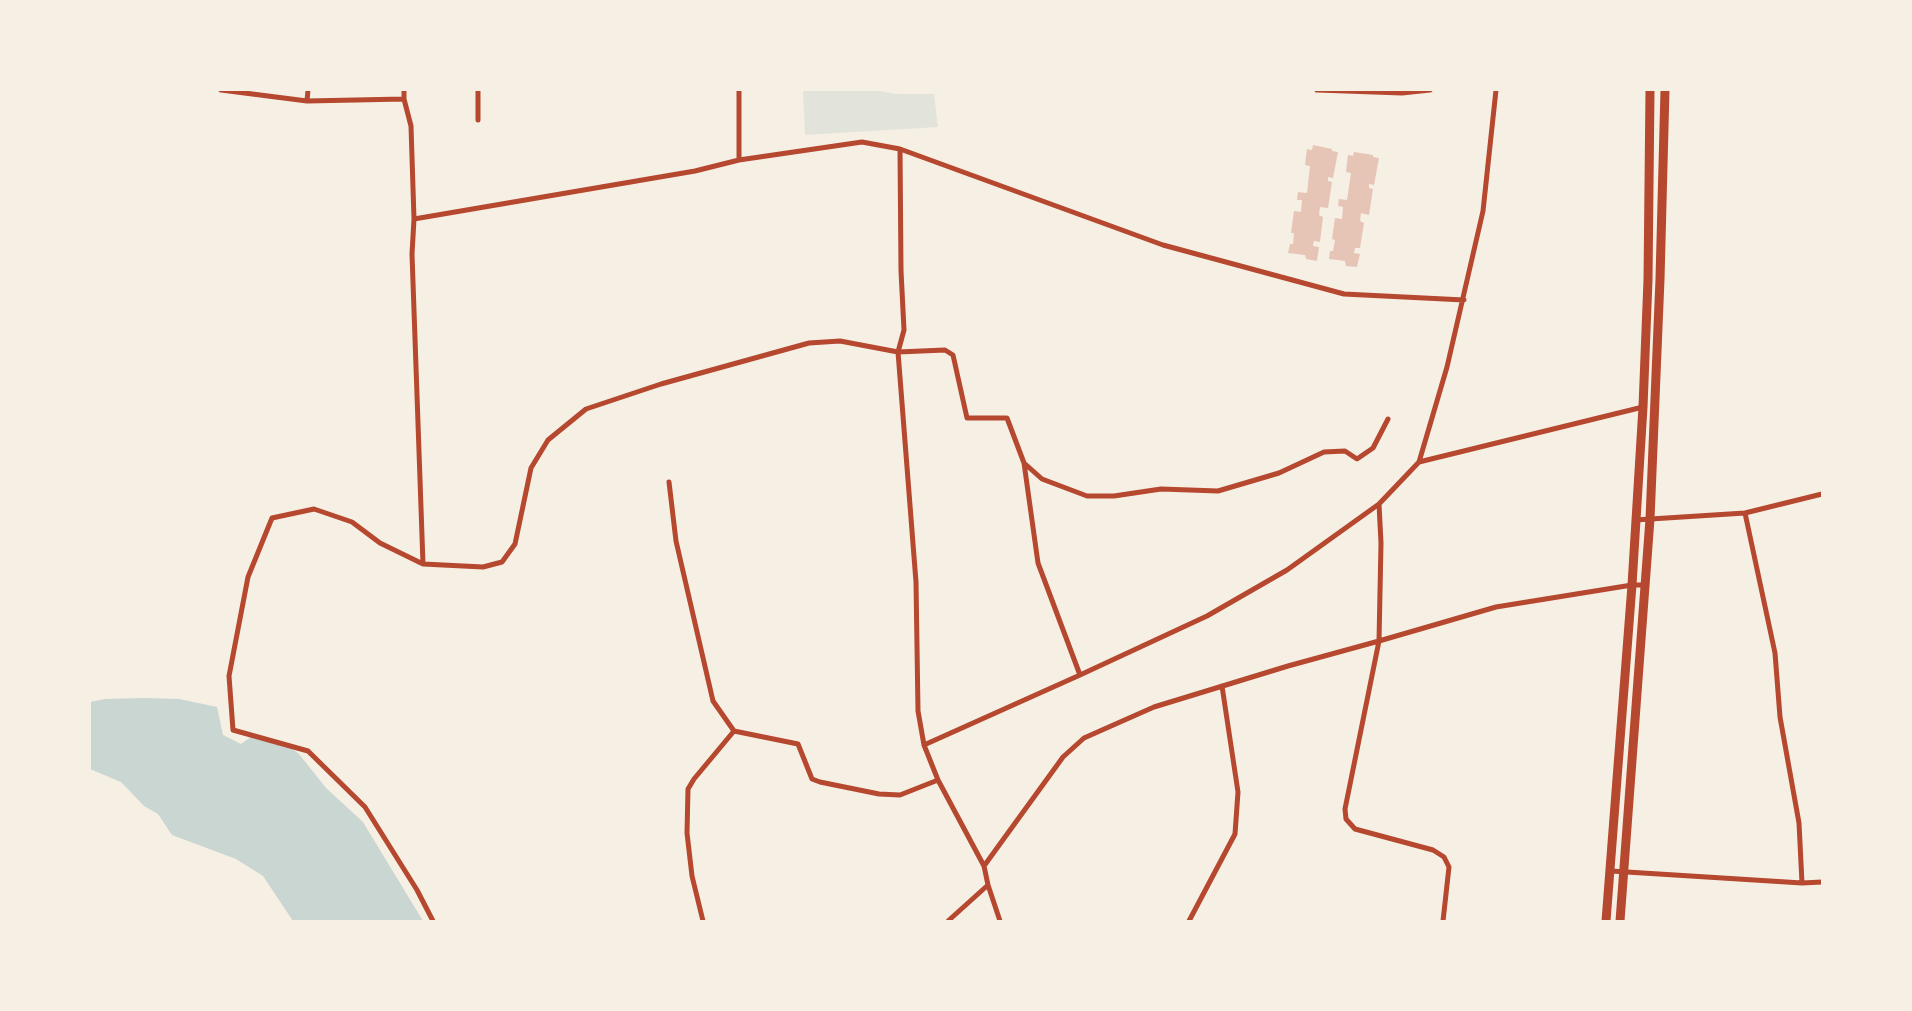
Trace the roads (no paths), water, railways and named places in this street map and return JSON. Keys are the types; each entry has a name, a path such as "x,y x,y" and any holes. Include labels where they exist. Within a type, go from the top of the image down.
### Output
{"street":[{"path":"221,90 307,101 404,99"},
{"path":"307,101 308,90"},
{"path":"404,90 404,99 411,126 414,219 412,254 423,564"},
{"path":"478,90 478,120"},
{"path":"739,90 739,160"},
{"path":"1317,90 1402,93 1430,90"},
{"path":"924,745 1207,616 1279,575 1379,504 1419,462 1447,367 1483,211 1496,90"},
{"path":"1606,921 1632,585 1643,407 1648,280 1650,90"},
{"path":"1620,921 1650,519 1658,346 1665,90"},
{"path":"414,219 695,171 739,160 862,142 900,149 1163,245 1344,294 1464,300"},
{"path":"1649,143 1665,143"},
{"path":"900,149 901,271 904,330 898,352 916,582 918,712 924,745 938,780 984,866 1000,921"},
{"path":"1648,214 1662,212"},
{"path":"1648,280 1660,279"},
{"path":"433,921 417,890 366,807 308,752 233,730 229,676 248,577 272,518 314,509 352,522 380,543 423,564 483,567 502,562 515,544 531,468 548,440 586,408 661,384 809,343 840,341 898,352 946,350 953,355 968,418 1007,418 1024,463 1038,563 1080,675"},
{"path":"1645,346 1658,346"},
{"path":"1419,462 1643,407"},
{"path":"1024,463 1042,479 1087,496 1114,496 1161,490 1218,491 1279,473 1324,452 1345,451 1357,459 1372,448 1388,420"},
{"path":"1639,452 1652,450"},
{"path":"669,482 676,541 713,701 734,731 798,744 812,779 820,782 879,794 900,795 938,780"},
{"path":"1635,520 1745,513 1822,494"},
{"path":"1379,504 1382,543 1379,641 1345,809 1346,819 1355,829 1433,850 1444,857 1449,867 1443,921"},
{"path":"1745,513 1775,653 1780,717 1799,824 1802,883"},
{"path":"984,866 1062,757 1084,738 1154,707 1496,607 1646,584"},
{"path":"1188,921 1235,834 1238,792 1222,686"},
{"path":"1624,696 1637,697"},
{"path":"703,921 691,867 687,833 688,789 694,779 734,731"},
{"path":"1617,783 1630,785"},
{"path":"1611,871 1802,883 1822,882"},
{"path":"948,921 988,885"}]}
